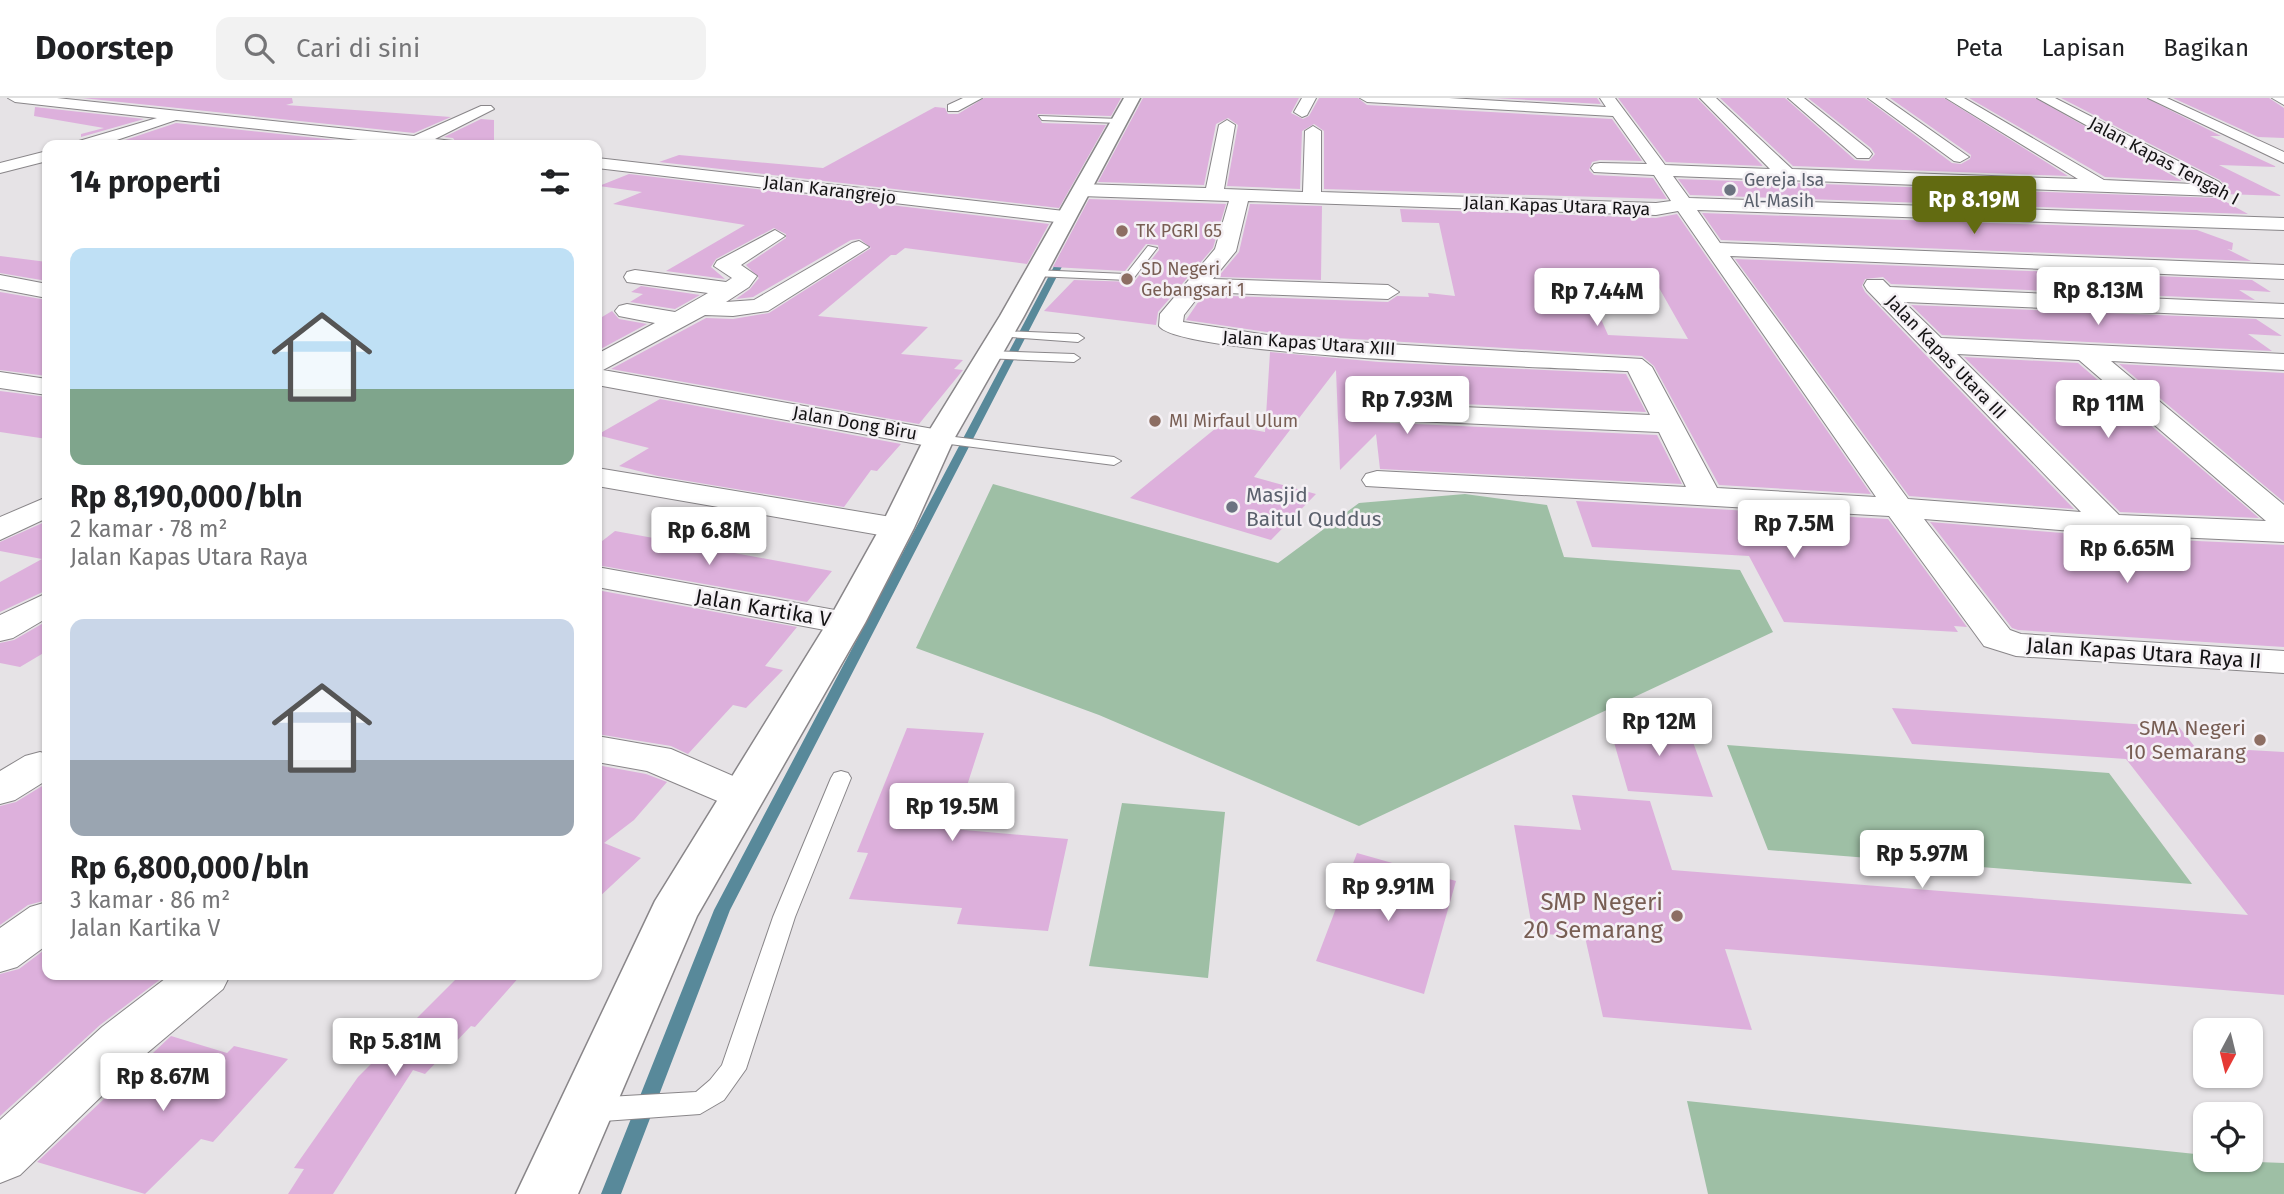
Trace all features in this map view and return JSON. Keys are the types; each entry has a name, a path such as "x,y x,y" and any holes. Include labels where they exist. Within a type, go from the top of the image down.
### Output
{"street":[{"path":"15,98 187,114 409,140"},
{"path":"953,108 975,98"},
{"path":"547,1194 598,1110 673,914 846,623 944,439 1009,345 1086,197 1132,98"},
{"path":"1367,98 1613,105 1897,508 1997,638 2005,643"},
{"path":"1707,98 1787,175"},
{"path":"1795,98 1870,154 1838,153"},
{"path":"1875,98 1967,157 1932,156"},
{"path":"1953,98 2102,186"},
{"name":"Jalan Kapas Tengah I","path":"2045,98 2224,192 2102,186"},
{"path":"2155,98 2284,158"},
{"path":"2279,98 2284,100"},
{"path":"101,140 225,102"},
{"path":"419,140 486,109"},
{"path":"1214,194 1227,125"},
{"path":"1312,198 1313,131"},
{"path":"1763,151 1788,152"},
{"path":"0,168 42,157"},
{"path":"2015,158 2095,161"},
{"name":"Jalan Karangrejo","path":"602,163 1086,197"},
{"path":"2133,163 2171,164"},
{"path":"1600,168 2102,186"},
{"name":"Jalan Kapas Utara Raya","path":"1086,197 1214,194 1656,209 1685,204 2284,224"},
{"name":"Jalan Kapas Utara XIII","path":"1240,195 1232,234 1225,251 1194,285 1169,321 1176,329 1287,345 1623,362 1639,367 1668,424"},
{"name":"Jalan Kapas Tengah I","path":"2251,207 2284,224"},
{"path":"602,361 730,289 746,276 729,270 725,266 727,263 775,236"},
{"path":"627,311 690,314 760,306 859,247"},
{"path":"1714,249 2284,272"},
{"name":"Jalan Kapas Utara III","path":"1839,253 1885,294 2110,524"},
{"path":"635,277 730,289"},
{"path":"0,282 40,286"},
{"path":"1194,285 1388,292"},
{"path":"1885,294 2284,311"},
{"path":"1932,345 2284,362"},
{"path":"2085,352 2284,521"},
{"name":"Jalan Dong Biru","path":"602,378 944,439"},
{"path":"0,380 42,386"},
{"path":"1370,411 1668,424 1707,498"},
{"path":"602,478 897,528"},
{"path":"1377,480 2284,532"},
{"path":"0,530 42,509"},
{"name":"Jalan Kartika V","path":"602,578 846,623"},
{"path":"0,630 42,607"},
{"name":"Jalan Kapas Utara Raya II","path":"2005,643 2284,662"},
{"path":"602,750 656,760 741,796"},
{"path":"0,790 40,766"},
{"path":"0,953 42,924"},
{"path":"0,1157 121,1043 199,980"}],"lane":[{"path":"1042,118 1119,121"},
{"path":"363,140 376,136"},
{"path":"1117,292 1152,248"},
{"path":"1047,273 1129,277"},
{"path":"1009,345 1078,338"},
{"path":"1009,345 1074,358"},
{"name":"Jalan Dong Biru","path":"944,439 1114,461"},
{"path":"598,1110 682,1107 701,1103 715,1095 733,1069 784,917 841,778"}],"green space":[{"path":"993,484 1278,563 1359,503 1465,494 1547,505 1564,557 1740,570 1773,632 1359,826 1099,715 916,648"},
{"path":"1727,745 2109,773 2192,884 1768,850"},
{"path":"1122,803 1225,812 1208,978 1089,966"},
{"path":"1687,1101 2193,1154 2193,1172 2263,1172 2263,1162 2284,1163 2284,1194 1708,1194"}],"building":[{"path":"82,98 292,98 293,103 286,105 451,117 414,133"},
{"path":"984,98 1121,98 1111,116 1037,114 1042,123 1106,125 1059,208 659,162 679,155 823,168 935,107 945,108 948,114 958,114"},
{"path":"1143,98 1299,98 1291,113 1303,119 1309,116 1319,98 1358,98 1367,105 1612,119 1642,161 1600,160 1592,162 1589,170 1594,175 1653,178 1667,199 1324,189 1324,131 1314,124 1302,131 1300,189 1227,186 1238,125 1228,118 1216,124 1204,185 1098,182"},
{"path":"1495,98 1597,98 1601,104"},
{"path":"1618,98 1697,98 1763,166 1666,162"},
{"path":"1720,98 1785,98 1855,160 1869,161 1875,154 1871,148 1808,98 1865,98 1952,163 1961,164 1970,159 1971,155 1890,98 1944,98 2068,176 1793,166"},
{"path":"1969,98 2035,98 2182,181 2105,177"},
{"path":"2061,98 2146,98 2221,136 2210,136 2277,167 2219,165 2282,196 2225,194 2230,190 2220,180"},
{"path":"2173,98 2269,98 2284,108 2284,138 2258,137"},
{"path":"35,107 144,119 81,137 81,134 104,128 34,116"},
{"path":"481,119 494,120 494,140 454,140 444,137"},
{"path":"176,123 336,140 125,140"},
{"path":"629,174 1049,224 1027,264 905,248 896,255 891,255 818,316 928,327 901,354 963,360 954,369 963,370 919,424 611,369 706,318 733,319 769,313 871,248 860,239 851,240 753,297 736,299 759,278 746,265 786,238 786,234 774,228 716,259 711,267 725,279 666,271 745,225 613,204 642,192 602,185"},
{"path":"1678,179 2219,198 2248,214 1690,195"},
{"path":"1089,199 1226,204 1213,248 1158,312 1156,325 1044,311 1074,280 1134,282 1159,250 1158,245 1146,244 1125,271 1053,267"},
{"path":"1250,204 1322,206 1321,280 1218,277 1239,252"},
{"path":"1400,209 1656,218 1677,214 1871,494 1719,485 1654,366 1642,356 1287,335 1186,320 1203,295 1388,302 1397,296 1429,297 1428,293 1455,296 1439,223 1402,222","holes":["1579,269 1650,272 1688,339 1608,335"]},
{"path":"1702,213 2197,230 2233,243 2232,250 2227,249 2251,261 1721,240"},
{"path":"0,256 42,261 42,280 0,273"},
{"path":"1735,259 2252,280 2271,292 2239,290 2255,300 1891,284 1883,277 1865,279 1862,286 1865,292 2074,509 1909,496"},
{"path":"641,286 700,295 675,309 630,302 643,294 631,292"},
{"path":"0,292 42,299 42,375 0,370"},
{"path":"1911,305 2256,319 2282,336 2248,334 2272,351 1942,335"},
{"path":"612,311 619,319 647,324 602,348 602,317"},
{"path":"1270,352 1379,362 1626,374 1646,412 1370,400 1358,404 1354,412 1359,420 1370,422 1657,435 1682,484 1380,469 1376,434 1340,470 1336,370 1254,477 1316,494 1271,540 1130,498 1221,424 1265,432"},
{"path":"1964,357 2078,363 2259,518 2120,512"},
{"path":"2119,364 2284,373 2284,502"},
{"path":"0,391 42,396 42,438 0,432"},
{"path":"660,399 901,444 877,471 871,470 844,507 658,476 619,466 649,448 602,436 602,432"},
{"path":"1576,501 1888,519 1967,627 1954,626 1958,632 1784,622 1749,556 1592,547"},
{"path":"1930,522 2110,537 2284,545 2284,647 2012,628"},
{"path":"42,523 42,559 0,551 0,542"},
{"path":"615,531 832,571 807,602 602,566 602,541"},
{"path":"42,559 42,592 0,612 0,582"},
{"path":"602,591 797,627 765,666 783,670 746,708 733,705 688,754 671,746 602,735"},
{"path":"42,624 42,654 20,667 0,663 0,643 14,640"},
{"path":"1892,708 2179,727 2195,747 2284,752 2284,995 1725,949 1752,1030 1603,1017 1585,937 1533,933 1514,825 1581,830 1572,795 1650,801 1672,870 2248,915 2126,759 1912,744"},
{"path":"1607,718 1686,723 1713,797 1628,791"},
{"path":"907,728 984,733 953,829 1068,839 1048,931 957,924 962,908 849,899 868,853 857,852"},
{"path":"602,766 646,774 667,782 634,820 604,843 641,858 602,894"},
{"path":"42,786 42,901 28,905 0,925 0,806 16,802"},
{"path":"1357,853 1456,881 1424,994 1316,961"},
{"path":"42,952 42,980 159,980 100,1025 0,1116 0,974 19,969"},
{"path":"455,980 517,980 475,1027 471,1026 425,1074 413,1070 333,1194 288,1194 304,1169 294,1168 358,1077"},
{"path":"171,1036 227,1053 234,1046 288,1059 213,1142 201,1139 145,1194 37,1162"}],"waterway":[{"path":"611,1194 722,910 1065,253"}],"place":[{"name":"Gereja Isa Al-Masih","path":"1730,190"},
{"name":"TK PGRI 65","path":"1122,231"},
{"name":"SD Negeri Gebangsari 1","path":"1127,279"},
{"name":"MI Mirfaul Ulum","path":"1155,421"},
{"name":"Masjid Baitul Quddus","path":"1232,507"},
{"name":"SMA Negeri 10 Semarang","path":"2260,740"},
{"name":"SMP Negeri 20 Semarang","path":"1677,916"}]}
